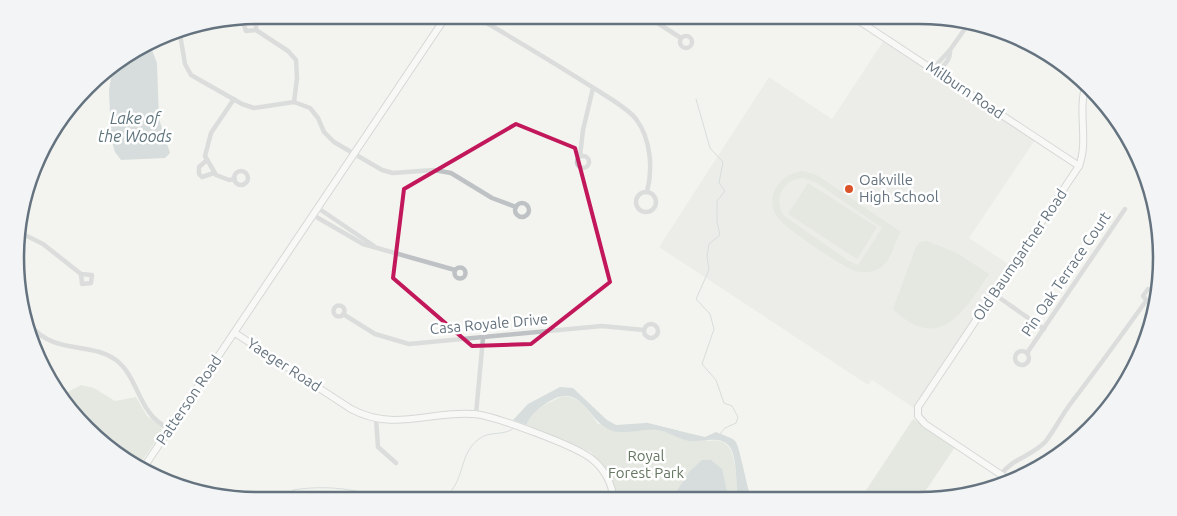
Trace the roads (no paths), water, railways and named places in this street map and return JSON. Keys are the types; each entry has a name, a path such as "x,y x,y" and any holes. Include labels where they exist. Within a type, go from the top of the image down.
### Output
{"street":[{"name":"Yaeger Road","path":"441,24 235,332 351,409 376,419 404,420 476,414 507,423 574,448 591,458 604,473 611,492"},
{"path":"488,24 593,88 637,120 652,168 647,192"},
{"path":"659,24 681,38"},
{"name":"Milburn Road","path":"864,24 937,70 1079,166"},
{"path":"937,70 941,70 950,55 950,50 965,28"},
{"path":"256,30 288,51 296,60 297,78 294,102"},
{"path":"180,37 185,64 191,75 234,99 254,108 294,102 310,108 318,118 324,132 334,142 382,170 393,174 434,170 451,173 492,198 516,207"},
{"path":"580,156 583,130 593,88"},
{"name":"Old Baumgartner Road","path":"1000,475 925,424 918,414 921,401 1079,166 1084,152 1084,91"},
{"path":"234,99 210,133 206,146 207,160 214,174 220,178 235,179"},
{"path":"207,160 199,167 199,174 202,177 214,174"},
{"path":"647,192 654,196 656,202 651,210 645,212 639,209 636,200 639,195 647,192"},
{"path":"318,208 377,248"},
{"name":"Pin Oak Terrace Court","path":"1027,353 1125,209"},
{"path":"313,215 349,237 377,248 455,270"},
{"path":"25,235 43,244 81,274"},
{"path":"1146,301 1143,296 1146,290 1151,290"},
{"path":"994,294 1044,329"},
{"path":"1003,477 1000,475 1014,461 1040,448 1072,402 1100,368 1146,301 1149,301"},
{"name":"Casa Royale Drive","path":"343,314 375,334 409,344 602,326 644,330"},
{"path":"35,329 46,339 61,346 101,353 116,360 129,374 149,413 170,430"},
{"name":"Patterson Road","path":"146,464 235,332"},
{"path":"476,414 483,338"},
{"path":"376,419 378,448 396,463"}],"water":[{"name":"Lake of the Woods","path":"152,49 157,63 159,119 170,153 165,158 121,160 115,152 108,128 110,115 109,90 111,75"},
{"path":"560,387 573,388 607,420 616,425 646,423 705,437 716,432 731,438 737,444 751,492 738,492 736,468 731,448 719,440 689,441 657,430 618,432 609,430 578,400 563,396 547,403 536,411 527,425 513,420 528,404"},
{"path":"702,460 711,460 722,469 727,492 676,492 689,472"}],"waterway":[{"path":"696,99 710,148 723,162 719,183 725,191 717,201 717,222 720,235 709,244 707,256 709,270 696,299 710,314 714,329 702,364 716,380 724,403 732,406 738,417 736,423 725,428 719,435"},
{"path":"646,423 678,431"},
{"path":"451,492 457,481 466,455 473,444 483,436 507,432 515,427"},
{"path":"291,492 293,490 317,488 361,492"}],"place":[{"name":"Oakville High School","path":"849,189"}],"park label":[{"name":"Royal Forest Park","path":"646,464"}]}
